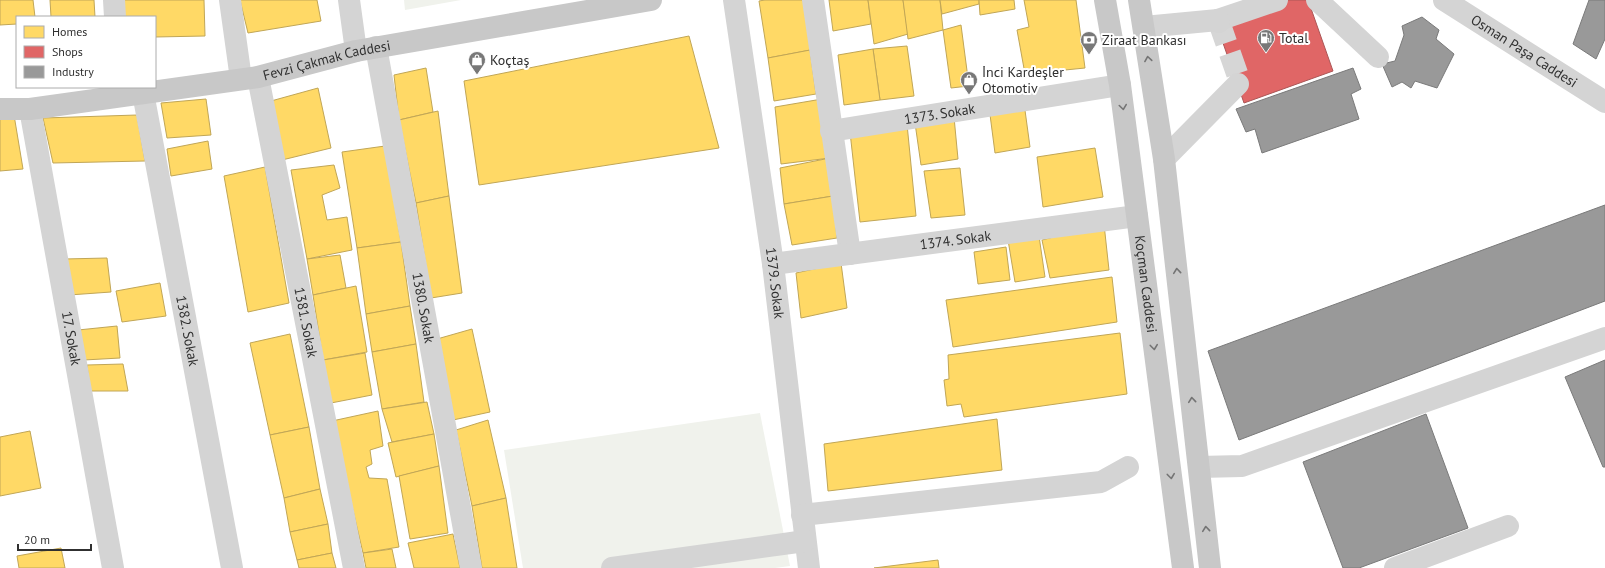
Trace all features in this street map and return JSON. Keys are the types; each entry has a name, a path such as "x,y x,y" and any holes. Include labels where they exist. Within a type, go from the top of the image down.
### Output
{"main road":[{"name":"Fevzi Çakmak Caddesi","path":"0,109 30,109 119,92 143,93 250,78 366,49 651,0"},
{"name":"Koçman Caddesi","path":"1105,0 1120,85 1183,568"},
{"path":"1139,0 1164,159 1210,568"}],"street":[{"path":"114,0 115,16"},
{"name":"1381. Sokak","path":"230,0 250,78 354,568"},
{"name":"1380. Sokak","path":"349,0 366,49 471,568"},
{"name":"1379. Sokak","path":"734,0 773,264 809,568"},
{"path":"813,0 850,254"},
{"path":"1144,27 1219,21 1277,0"},
{"path":"1317,0 1378,57"},
{"name":"Osman Paşa Caddesi","path":"1444,0 1605,102"},
{"path":"1164,159 1238,84"},
{"name":"1373. Sokak","path":"831,131 1120,85"},
{"name":"1382. Sokak","path":"143,93 232,568"},
{"name":"17. Sokak","path":"30,109 113,568"},
{"name":"1374. Sokak","path":"773,264 1137,216"},
{"path":"1199,467 1242,466 1605,338"},
{"path":"802,515 1101,482 1128,467"},
{"path":"1395,568 1508,526"},
{"path":"612,568 805,541"}],"shaded area":[{"path":"404,0 461,0 405,10"},
{"path":"760,413 790,566 775,568 523,568 504,450"}],"building: Homes":[{"path":"0,0 33,0 35,16 16,16 16,24 0,25"},
{"path":"50,0 94,0 95,16 51,16"},
{"path":"124,0 204,0 205,36 156,37 156,16 124,16"},
{"path":"240,0 317,0 321,21 248,33"},
{"path":"809,0 816,49 768,58 759,1"},
{"path":"829,0 868,0 871,24 833,31"},
{"path":"868,0 903,0 908,34 874,44"},
{"path":"903,0 940,0 943,30 908,39"},
{"path":"940,0 979,0 979,4 942,14"},
{"path":"979,0 1014,0 1015,9 980,15"},
{"path":"1024,0 1076,0 1085,68 1025,74 1017,30 1029,27"},
{"path":"961,25 969,86 951,88 943,30"},
{"path":"689,36 719,148 479,185 464,81"},
{"path":"907,46 914,96 880,100 873,49"},
{"path":"873,49 880,100 844,105 838,55"},
{"path":"810,50 816,94 774,101 768,58"},
{"path":"426,68 433,112 399,120 394,75"},
{"path":"318,88 331,148 282,160 271,101"},
{"path":"206,99 211,135 167,138 161,103"},
{"path":"822,99 830,158 781,164 775,107"},
{"path":"1024,103 1030,147 995,153 989,107"},
{"path":"438,111 449,196 416,203 399,120"},
{"path":"0,115 14,115 23,169 0,171"},
{"path":"137,115 145,161 53,163 43,118"},
{"path":"954,117 958,159 921,165 915,123"},
{"path":"907,124 916,216 860,222 850,132"},
{"path":"208,141 212,169 171,176 167,149"},
{"path":"385,146 401,242 357,248 342,152"},
{"path":"1095,148 1103,197 1043,207 1037,157"},
{"path":"830,158 833,196 784,204 780,168"},
{"path":"334,165 340,188 322,195 327,220 347,217 352,250 307,259 291,170"},
{"path":"265,167 289,303 248,312 224,176"},
{"path":"960,168 965,215 931,218 924,171"},
{"path":"449,196 462,293 431,298 416,203"},
{"path":"833,196 837,238 792,245 784,204"},
{"path":"1104,224 1109,270 1050,278 1042,240"},
{"path":"1039,236 1045,277 1015,282 1008,240"},
{"path":"401,242 410,306 366,314 357,248"},
{"path":"1006,247 1010,280 978,284 974,252"},
{"path":"340,255 346,288 313,295 307,259"},
{"path":"107,258 111,292 69,295 64,259"},
{"path":"841,263 847,308 801,318 796,273"},
{"path":"1112,277 1117,322 953,347 946,300"},
{"path":"160,283 166,316 122,322 116,291"},
{"path":"356,286 367,352 323,360 313,295"},
{"path":"410,306 416,344 372,352 366,314"},
{"path":"117,326 120,358 84,360 78,330"},
{"path":"472,329 490,412 453,420 437,339"},
{"path":"1120,333 1127,394 964,417 961,404 947,406 944,380 949,379 948,355"},
{"path":"290,334 309,427 270,435 250,343"},
{"path":"416,344 424,402 382,409 372,352"},
{"path":"365,353 372,395 331,403 323,360"},
{"path":"123,364 128,391 90,391 87,365"},
{"path":"427,402 434,434 392,442 382,409"},
{"path":"378,411 383,446 370,450 372,464 366,467 369,478 387,479 399,547 363,553 332,421"},
{"path":"997,419 1002,470 828,491 824,444"},
{"path":"488,420 506,498 472,506 456,430"},
{"path":"309,427 320,489 284,498 270,435"},
{"path":"30,431 41,488 0,496 0,437"},
{"path":"434,434 439,466 396,477 388,443"},
{"path":"439,466 448,533 410,539 399,476"},
{"path":"320,489 328,524 290,532 284,498"},
{"path":"506,498 517,568 482,568 472,506"},
{"path":"328,524 332,553 297,560 290,532"},
{"path":"453,534 460,568 414,568 408,543"},
{"path":"61,548 65,568 19,568 17,556"},
{"path":"392,549 396,568 366,568 363,553"},
{"path":"332,553 336,568 299,568 297,560"},
{"path":"938,560 939,568 874,568"}],"building: Shops":[{"path":"1283,0 1308,0 1333,71 1244,103 1216,23"}],"building: Industry":[{"path":"1589,0 1605,0 1605,39 1596,59 1573,44"},
{"path":"1422,17 1439,30 1436,39 1454,54 1437,88 1415,81 1411,88 1402,82 1392,87 1382,64 1395,61 1404,35 1402,26"},
{"path":"1353,68 1361,89 1351,94 1359,119 1262,153 1255,129 1246,132 1236,109"},
{"path":"1605,205 1605,301 1239,440 1208,351"},
{"path":"1605,360 1605,467 1603,467 1565,377"},
{"path":"1426,414 1468,528 1359,568 1343,568 1303,462"}],"tunnel":[{"path":"1219,22 1240,82 1238,84"}],"place":[{"name":"Total","path":"1266,53"},
{"name":"Ziraat Bankası","path":"1089,55"},
{"name":"Koçtaş","path":"477,75"},
{"name":"İnci Kardeşler Otomotiv","path":"969,95"}]}
